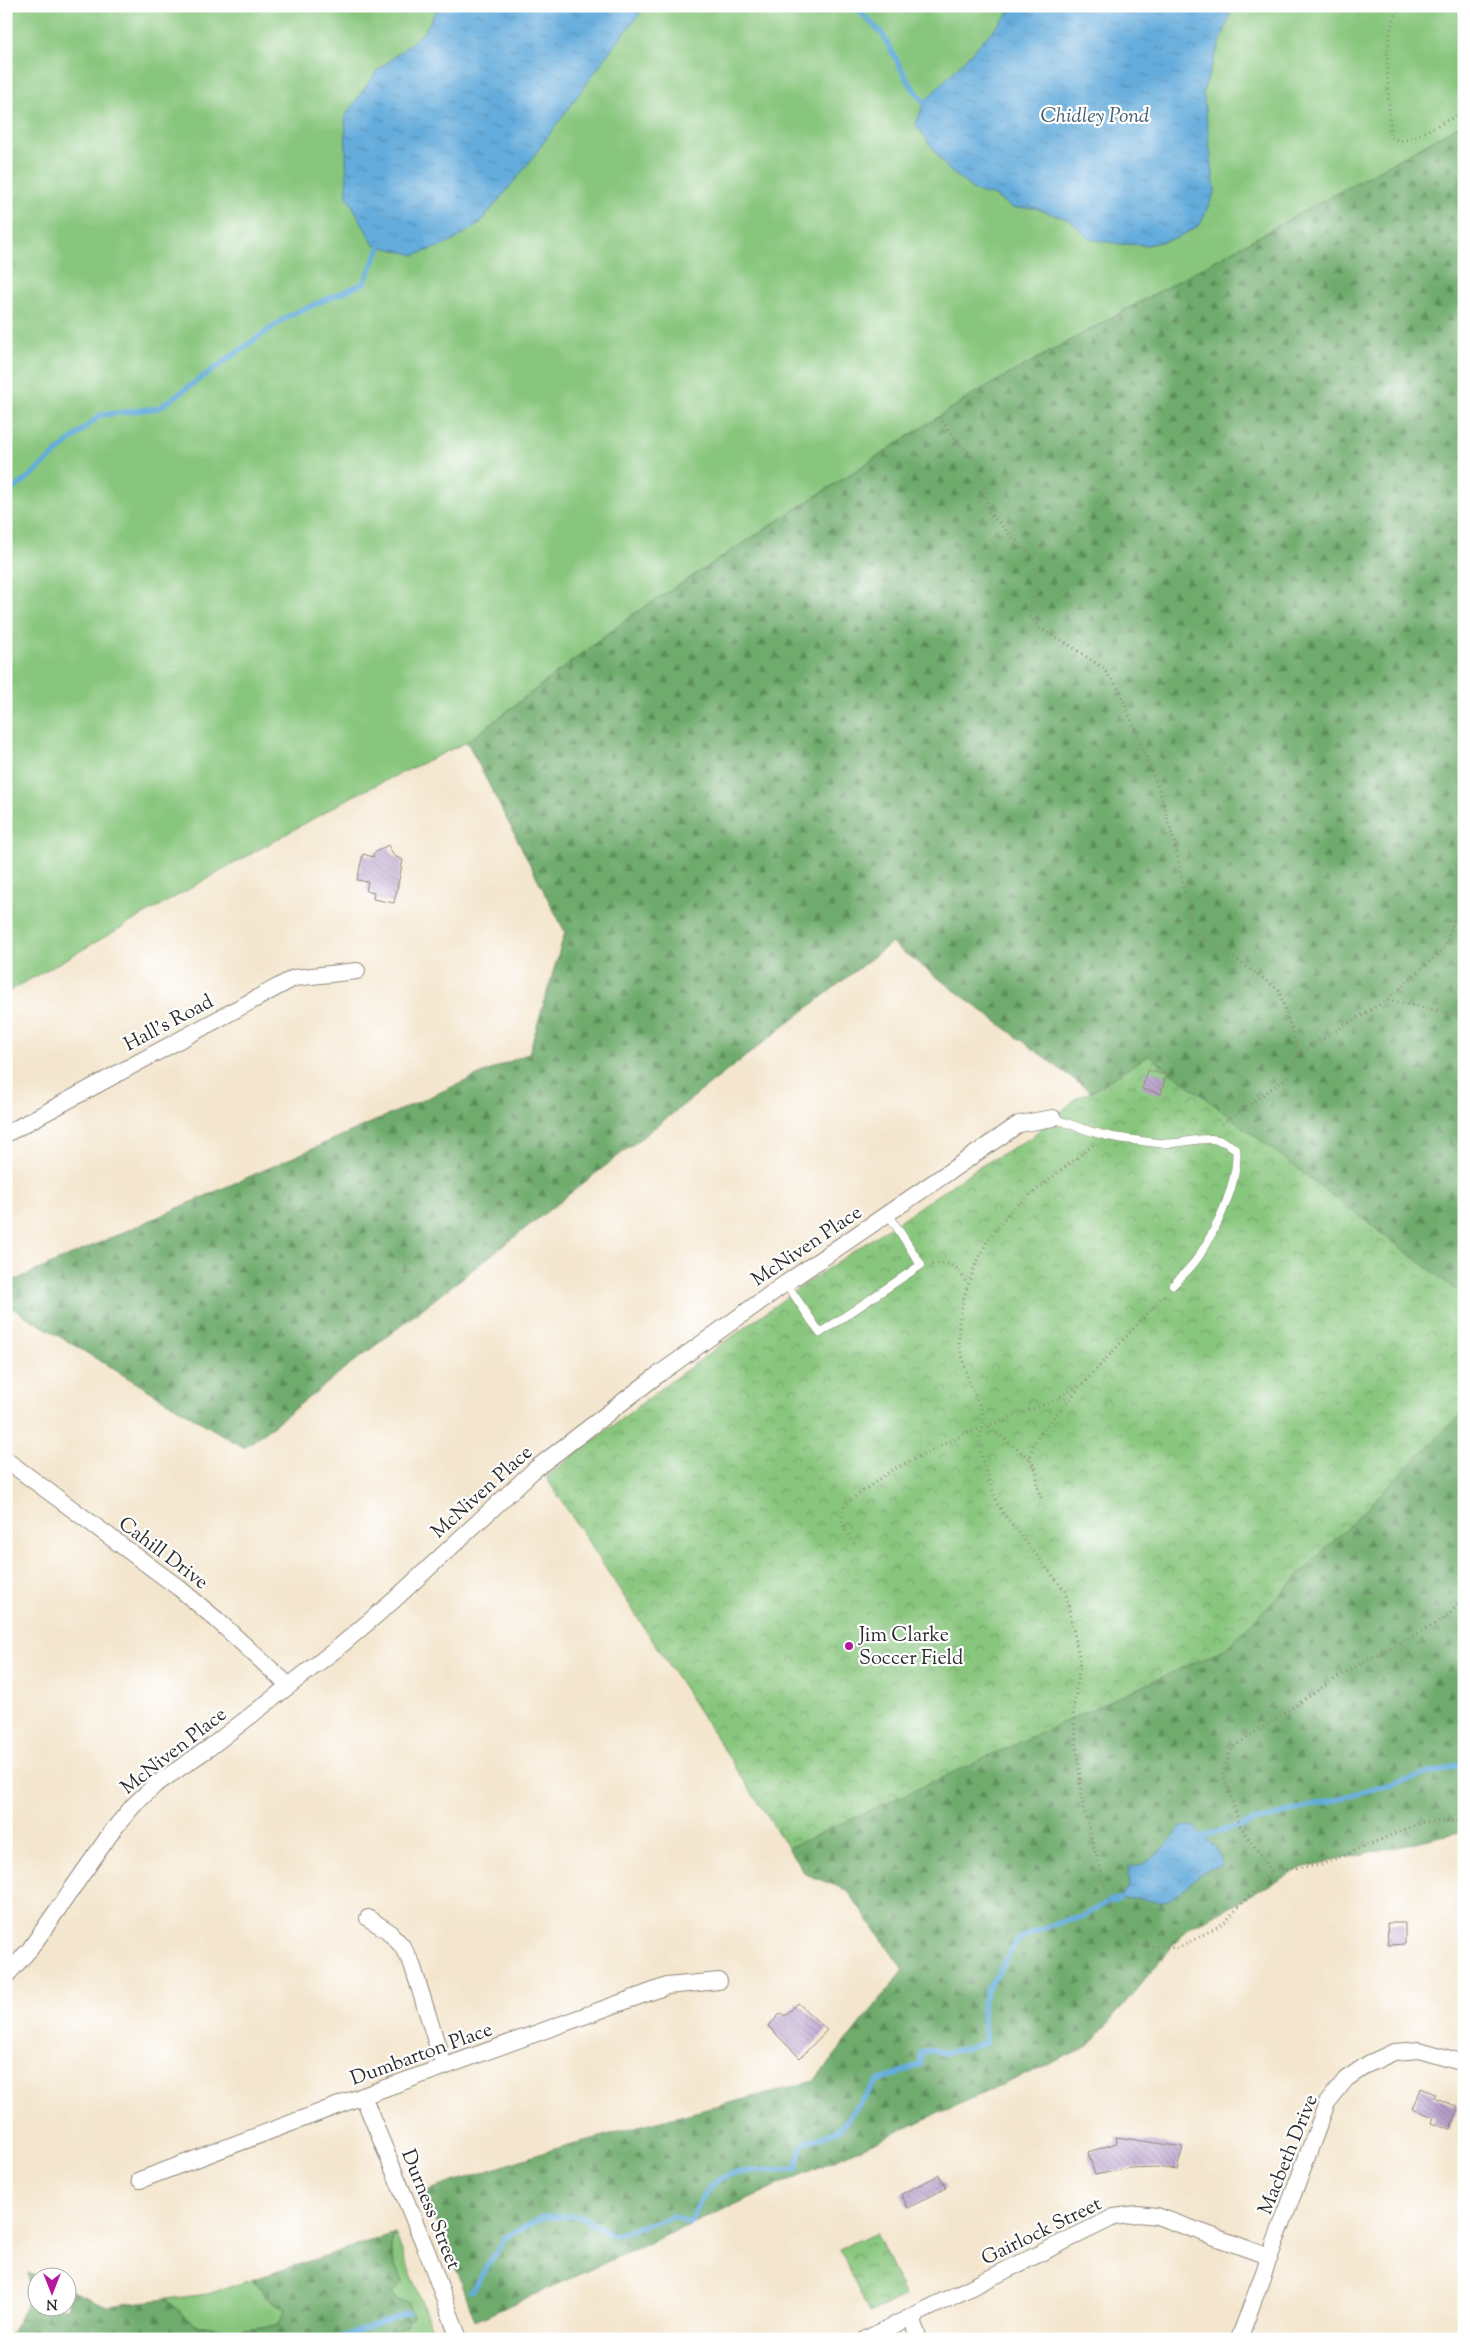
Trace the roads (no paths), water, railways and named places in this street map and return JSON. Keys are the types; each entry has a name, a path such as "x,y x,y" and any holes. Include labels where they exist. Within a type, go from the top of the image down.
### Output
{"street":[{"name":"Hall's Road","path":"6,1134 294,978 357,971"},
{"name":"McNiven Place","path":"6,1976 30,1949 93,1856 133,1806 155,1785 209,1748 290,1686 393,1601 534,1470 655,1377 786,1283 889,1215 1019,1124 1053,1118"},
{"name":"Cahill Drive","path":"6,1460 179,1588 290,1686"},
{"path":"368,1918 388,1931 402,1946 412,1964 444,2066"},
{"name":"Dumbarton Place","path":"140,2180 444,2066 667,1986 719,1981"},
{"name":"Macbeth Drive","path":"1239,2339 1327,2103 1346,2079 1368,2064 1394,2052 1419,2050 1464,2063"},
{"name":"Durness Street","path":"363,2096 428,2254 459,2339"},
{"name":"Gairlock Street","path":"866,2339 1114,2217 1137,2214 1158,2216 1270,2257"},
{"path":"911,2318 919,2339"}],"lane":[{"path":"1053,1118 1105,1135 1161,1144 1203,1138 1217,1139 1227,1142 1236,1149 1236,1171 1222,1209 1198,1258 1173,1285"},
{"path":"786,1283 820,1333 921,1265 889,1215"}],"water":[{"path":"439,6 646,6 613,47 525,168 479,224 450,243 415,255 374,245 347,196 345,116 377,71 424,32"},
{"name":"Chidley Pond","path":"1016,6 1233,6 1203,91 1215,191 1200,225 1177,238 1147,245 1120,244 1089,239 1070,220 1035,208 1012,208 995,196 975,191 948,169 916,125 924,102"},
{"path":"1182,1826 1194,1827 1216,1848 1222,1866 1199,1875 1182,1891 1168,1900 1157,1902 1136,1898 1119,1899 1129,1887 1128,1867 1153,1858 1165,1847"}],"waterway":[{"path":"855,6 883,35 908,81 924,102"},
{"path":"6,493 22,483 100,415 159,408 288,316 364,283 380,247"},
{"path":"1203,1836 1464,1764"},
{"path":"471,2291 506,2237 545,2216 581,2216 612,2236 673,2216 690,2223 705,2194 713,2184 725,2176 756,2171 796,2169 803,2144 839,2130 877,2081 920,2065 922,2053 933,2050 946,2053 986,2043 982,2009 986,1992 1019,1939 1051,1925 1082,1917 1109,1901 1119,1899"},
{"path":"336,2339 408,2313"}],"place":[{"name":"Jim Clarke Soccer Field","path":"849,1646"}]}
